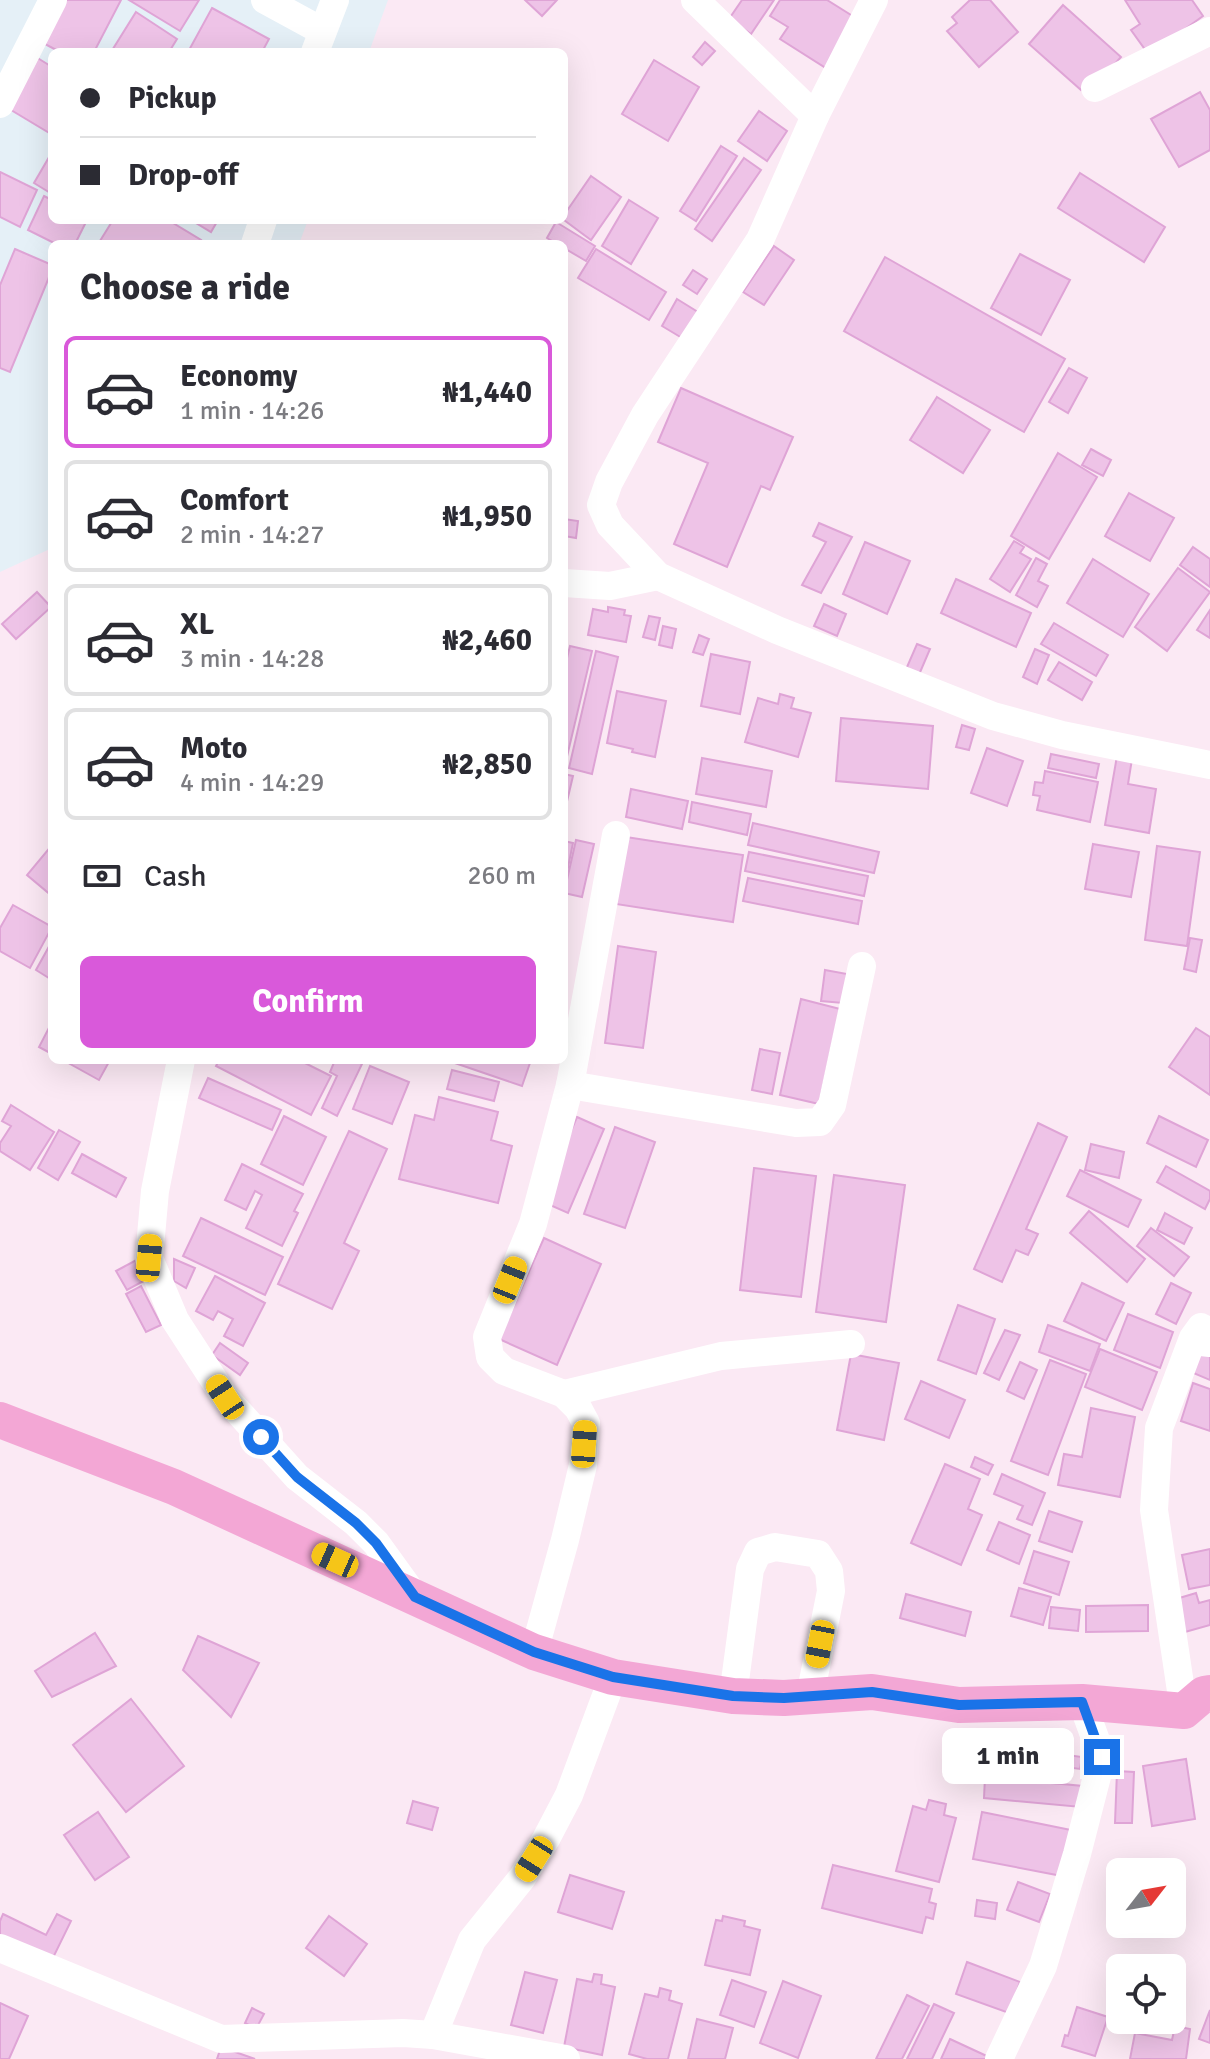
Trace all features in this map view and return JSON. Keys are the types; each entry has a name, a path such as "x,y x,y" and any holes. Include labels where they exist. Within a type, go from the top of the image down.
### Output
{"main road":[{"path":"0,1420 174,1487 534,1652 613,1677 733,1696 784,1698 872,1692 959,1705 1197,1702"}],"street":[{"path":"0,104 53,0"},
{"path":"265,0 318,42 335,0"},
{"path":"695,0 815,116"},
{"path":"874,0 815,116 760,240 645,415 609,482 601,505 610,525 658,576 777,630 993,716 1062,735 1210,765"},
{"path":"1095,88 1210,31"},
{"path":"568,583 610,586 658,576"},
{"path":"534,1652 583,1465 586,1423 578,1408 564,1394 504,1371 490,1357 487,1337 533,1224 570,1085 616,835"},
{"path":"570,1085 796,1123 820,1122 832,1105 862,966"},
{"path":"180,1064 155,1191 149,1258 175,1320 225,1397 297,1477 356,1523 376,1543 415,1597"},
{"path":"1197,1702 1154,1510 1159,1428 1193,1338 1201,1327 1209,1332 1201,1342 1210,1343"},
{"path":"564,1394 721,1356 851,1344"},
{"path":"733,1696 750,1569 758,1552 775,1547 818,1554 829,1571 831,1591 810,1696"},
{"path":"433,2035 472,1940 522,1878 569,1795 613,1677"},
{"path":"999,2059 1043,1966 1102,1757 1082,1702"},
{"path":"0,1948 221,2039 402,2046 433,2035 566,2059"}],"shaded area":[{"path":"0,0 388,0 370,48 48,48 48,224 306,224 300,240 48,240 48,550 0,572"}],"building":[{"path":"65,0 121,0 96,48 52,48 43,43"},
{"path":"129,0 199,0 180,31"},
{"path":"525,0 557,0 542,16"},
{"path":"742,0 774,0 751,34 729,19"},
{"path":"780,0 827,0 859,20 829,70 780,39 788,27 770,16"},
{"path":"970,0 990,0 1018,32 979,67 947,31 957,23 952,17"},
{"path":"1125,0 1192,0 1203,16 1149,55 1131,30 1140,24"},
{"path":"1063,5 1121,57 1097,84 1090,79 1081,90 1029,44"},
{"path":"212,8 269,39 264,48 190,48"},
{"path":"136,12 177,39 171,48 114,48"},
{"path":"705,42 715,51 702,65 693,57"},
{"path":"36,57 48,64 48,132 6,107"},
{"path":"654,60 699,87 668,141 622,114"},
{"path":"1200,92 1210,110 1210,150 1179,167 1151,119"},
{"path":"759,111 787,131 767,161 738,141"},
{"path":"721,146 737,156 696,221 680,211"},
{"path":"744,158 761,170 712,241 695,229"},
{"path":"48,159 48,192 34,183"},
{"path":"0,172 37,190 20,227 0,217"},
{"path":"1080,173 1165,227 1144,262 1058,208"},
{"path":"591,176 621,197 591,240 568,223 568,209"},
{"path":"44,196 48,198 48,224 85,224 77,240 48,240 28,230"},
{"path":"629,200 658,218 631,264 602,246"},
{"path":"111,224 175,224 201,240 101,240"},
{"path":"198,224 216,224 211,232"},
{"path":"555,224 559,224 595,246 586,261 568,250 568,240 547,238"},
{"path":"774,246 794,260 764,305 743,292"},
{"path":"15,249 48,263 48,280 10,372 0,368 0,285"},
{"path":"596,249 666,292 649,320 578,278"},
{"path":"1020,254 1070,280 1041,335 991,308"},
{"path":"885,257 1065,359 1024,432 844,331"},
{"path":"693,270 707,279 697,294 683,285"},
{"path":"677,299 698,312 682,338 662,326"},
{"path":"1069,368 1087,378 1068,413 1049,402"},
{"path":"681,388 793,437 770,490 761,486 727,567 674,544 708,463 658,442"},
{"path":"937,397 990,430 963,473 910,440"},
{"path":"1091,449 1111,460 1103,476 1082,465"},
{"path":"1058,453 1097,477 1049,559 1011,536"},
{"path":"1129,493 1174,518 1150,561 1105,536"},
{"path":"568,520 578,521 576,538 568,537"},
{"path":"819,523 852,537 821,593 802,585 826,542 813,536"},
{"path":"1014,541 1024,547 1020,553 1031,559 1010,592 990,579"},
{"path":"865,542 910,561 887,614 843,594"},
{"path":"1193,547 1210,559 1210,587 1180,565"},
{"path":"1036,558 1047,564 1038,581 1048,586 1037,607 1016,595"},
{"path":"1093,559 1149,594 1123,637 1067,603"},
{"path":"1178,568 1210,592 1167,651 1135,627"},
{"path":"956,579 1031,613 1016,647 941,613"},
{"path":"37,592 48,604 48,610 16,639 2,624"},
{"path":"824,604 846,614 837,636 814,626"},
{"path":"608,607 625,610 624,615 631,616 626,642 588,635 593,609 608,612"},
{"path":"1210,610 1210,638 1197,630"},
{"path":"649,616 660,618 655,640 643,637"},
{"path":"1054,623 1108,655 1096,676 1041,644"},
{"path":"663,626 676,629 672,648 659,645"},
{"path":"699,635 709,639 703,655 693,652"},
{"path":"917,644 930,649 918,677 907,667"},
{"path":"570,646 592,651 568,752"},
{"path":"1035,649 1049,655 1037,684 1023,677"},
{"path":"596,651 618,657 592,774 569,768"},
{"path":"711,654 750,662 740,714 701,706"},
{"path":"1059,662 1092,682 1082,700 1048,680"},
{"path":"617,691 666,701 655,757 607,743"},
{"path":"780,694 794,698 791,708 811,713 798,757 745,742 758,698 778,704"},
{"path":"841,718 933,726 928,789 836,781"},
{"path":"962,725 975,729 969,750 956,747"},
{"path":"987,748 1023,761 1007,806 971,793"},
{"path":"1051,754 1099,764 1096,778 1048,768"},
{"path":"1117,756 1132,759 1128,784 1156,789 1149,833 1105,825"},
{"path":"702,758 772,771 766,807 696,794"},
{"path":"1045,771 1098,782 1090,822 1037,810 1040,796 1033,795 1035,782 1043,783"},
{"path":"568,775 573,776 568,797"},
{"path":"631,789 688,801 682,829 626,817"},
{"path":"692,802 751,814 747,835 689,822"},
{"path":"753,823 879,852 874,873 748,845"},
{"path":"626,837 743,855 733,922 616,904"},
{"path":"576,840 594,844 582,897 568,894 568,875"},
{"path":"568,842 573,843 568,867"},
{"path":"1093,844 1139,852 1131,897 1085,889"},
{"path":"1157,846 1200,852 1187,946 1145,940"},
{"path":"48,850 48,893 27,875"},
{"path":"749,852 868,876 864,896 745,871"},
{"path":"748,878 862,901 858,924 743,901"},
{"path":"13,905 48,925 48,934 30,968 0,951 0,928"},
{"path":"1190,938 1202,940 1196,972 1184,969"},
{"path":"618,946 656,952 643,1048 605,1043"},
{"path":"48,948 48,978 36,970"},
{"path":"825,970 847,974 843,1003 821,1001"},
{"path":"801,999 840,1009 819,1104 780,1095"},
{"path":"1196,1028 1210,1037 1210,1095 1169,1067"},
{"path":"48,1030 48,1052 39,1047"},
{"path":"760,1049 780,1053 772,1094 752,1090"},
{"path":"70,1064 108,1064 99,1080"},
{"path":"307,1064 331,1076 311,1115 216,1066"},
{"path":"333,1064 362,1064 337,1116 322,1108 337,1076 330,1072"},
{"path":"458,1064 530,1064 522,1086"},
{"path":"370,1066 409,1082 392,1124 353,1109"},
{"path":"452,1070 499,1082 494,1101 447,1089"},
{"path":"208,1078 281,1110 272,1130 199,1098"},
{"path":"439,1097 498,1112 491,1140 512,1146 498,1203 399,1179 415,1115 434,1120"},
{"path":"11,1105 54,1132 30,1170 0,1151 0,1143 11,1126 2,1121"},
{"path":"284,1116 326,1137 303,1185 261,1164"},
{"path":"1159,1116 1208,1140 1196,1167 1147,1143"},
{"path":"577,1117 604,1129 568,1213 541,1201"},
{"path":"1038,1123 1067,1137 1026,1229 1038,1234 1028,1255 1016,1250 1002,1282 974,1269"},
{"path":"615,1127 655,1142 625,1228 584,1214"},
{"path":"59,1130 80,1142 58,1180 38,1168"},
{"path":"349,1131 387,1149 344,1243 359,1251 332,1309 278,1284"},
{"path":"1091,1144 1124,1152 1119,1178 1085,1170"},
{"path":"82,1154 126,1178 116,1197 72,1173"},
{"path":"242,1164 303,1194 294,1211 298,1213 282,1246 246,1228 262,1195 255,1191 246,1210 225,1200"},
{"path":"1166,1166 1210,1191 1205,1209 1157,1182"},
{"path":"754,1168 816,1176 801,1297 740,1290"},
{"path":"1080,1170 1141,1200 1128,1227 1067,1196"},
{"path":"834,1175 905,1185 886,1322 816,1312"},
{"path":"1089,1211 1145,1259 1127,1282 1070,1233"},
{"path":"1165,1213 1192,1228 1184,1244 1157,1230"},
{"path":"201,1218 283,1257 265,1295 183,1256"},
{"path":"1151,1228 1189,1257 1174,1276 1137,1246"},
{"path":"544,1238 601,1264 557,1365 499,1339"},
{"path":"140,1258 151,1277 127,1290 116,1271"},
{"path":"174,1259 195,1268 186,1288 174,1281"},
{"path":"215,1276 265,1303 243,1346 224,1336 233,1319 218,1311 213,1320 196,1311"},
{"path":"1082,1283 1124,1303 1106,1341 1064,1321"},
{"path":"1171,1283 1191,1293 1176,1324 1156,1314"},
{"path":"141,1286 161,1325 146,1332 126,1294"},
{"path":"958,1305 995,1319 976,1374 938,1360"},
{"path":"1128,1314 1173,1332 1160,1368 1114,1350"},
{"path":"1048,1325 1100,1344 1090,1371 1039,1352"},
{"path":"1005,1330 1020,1335 999,1380 984,1373"},
{"path":"220,1343 248,1363 240,1375 212,1355"},
{"path":"1202,1344 1210,1348 1210,1380 1191,1372"},
{"path":"1100,1349 1157,1372 1142,1410 1085,1387"},
{"path":"851,1354 899,1363 884,1440 837,1430"},
{"path":"1050,1360 1086,1374 1048,1475 1011,1461"},
{"path":"1020,1362 1037,1370 1024,1399 1007,1391"},
{"path":"921,1381 965,1400 949,1438 905,1419"},
{"path":"1193,1383 1210,1389 1210,1431 1181,1421"},
{"path":"1091,1408 1135,1417 1120,1497 1058,1485 1064,1454 1082,1457"},
{"path":"975,1457 993,1465 988,1475 971,1467"},
{"path":"945,1464 980,1479 968,1509 982,1515 961,1565 911,1543"},
{"path":"1002,1474 1045,1493 1032,1525 1017,1519 1023,1506 994,1494"},
{"path":"1049,1511 1082,1522 1072,1552 1039,1541"},
{"path":"999,1522 1030,1535 1019,1564 987,1550"},
{"path":"1210,1549 1210,1585 1189,1589 1182,1555"},
{"path":"1034,1551 1069,1562 1059,1595 1024,1583"},
{"path":"1019,1588 1051,1597 1043,1625 1011,1616"},
{"path":"1196,1593 1199,1603 1210,1600 1210,1625 1185,1632 1176,1599"},
{"path":"906,1594 971,1612 965,1636 900,1618"},
{"path":"1148,1605 1148,1631 1086,1632 1086,1606"},
{"path":"1051,1607 1080,1610 1078,1631 1049,1628"},
{"path":"95,1633 116,1666 52,1697 35,1671"},
{"path":"198,1636 259,1663 231,1717 183,1670"},
{"path":"131,1699 184,1766 126,1812 73,1745"},
{"path":"1047,1733 1047,1745 1012,1748 1011,1735"},
{"path":"1067,1755 1082,1757 1080,1769 1065,1767"},
{"path":"1186,1759 1195,1819 1152,1826 1143,1766"},
{"path":"1117,1771 1134,1772 1132,1823 1115,1823"},
{"path":"985,1777 1083,1786 1081,1807 984,1798"},
{"path":"929,1800 946,1804 944,1815 956,1818 939,1882 896,1871 913,1806 926,1810"},
{"path":"413,1801 438,1808 432,1830 407,1823"},
{"path":"98,1812 129,1857 95,1880 64,1835"},
{"path":"982,1812 1071,1830 1062,1876 973,1859"},
{"path":"833,1865 932,1889 929,1902 936,1904 933,1919 926,1917 922,1933 822,1908"},
{"path":"570,1875 624,1892 612,1929 558,1912"},
{"path":"1018,1882 1050,1894 1039,1922 1007,1910"},
{"path":"977,1900 997,1903 995,1919 975,1916"},
{"path":"3,1914 46,1935 57,1914 71,1921 48,1968 0,1943"},
{"path":"329,1916 367,1944 344,1976 306,1948"},
{"path":"723,1916 745,1921 744,1926 760,1930 750,1975 705,1965 716,1920 722,1921"},
{"path":"967,1962 1020,1982 1009,2013 956,1994"},
{"path":"525,1972 557,1980 543,2033 511,2025"},
{"path":"594,1974 602,1975 601,1984 615,1987 602,2055 564,2047 577,1979 592,1982"},
{"path":"732,1980 766,1992 754,2027 720,2015"},
{"path":"783,1981 821,1996 798,2058 760,2043"},
{"path":"660,1988 671,1991 669,2000 682,2004 668,2059 647,2059 629,2054 645,1994 658,1997"},
{"path":"907,1995 929,2006 902,2059 876,2059"},
{"path":"0,2003 28,2016 9,2059 0,2059"},
{"path":"934,2004 954,2013 932,2059 907,2059"},
{"path":"1077,2007 1106,2016 1095,2056 1062,2046 1065,2035 1068,2036"},
{"path":"252,2008 264,2014 256,2029 245,2023"},
{"path":"1210,2010 1210,2043 1199,2039"},
{"path":"697,2019 733,2028 725,2059 688,2059"},
{"path":"1186,2028 1190,2029 1186,2059 1130,2059 1135,2034 1172,2040 1173,2034 1186,2034"},
{"path":"950,2039 991,2058 991,2059 941,2059"},
{"path":"221,2047 255,2059 217,2059"}],"route":[{"path":"261,1437 297,1477 356,1523 376,1543 415,1597 534,1652 613,1677 733,1696 784,1698 872,1692 959,1705 1082,1702 1102,1757"}]}
